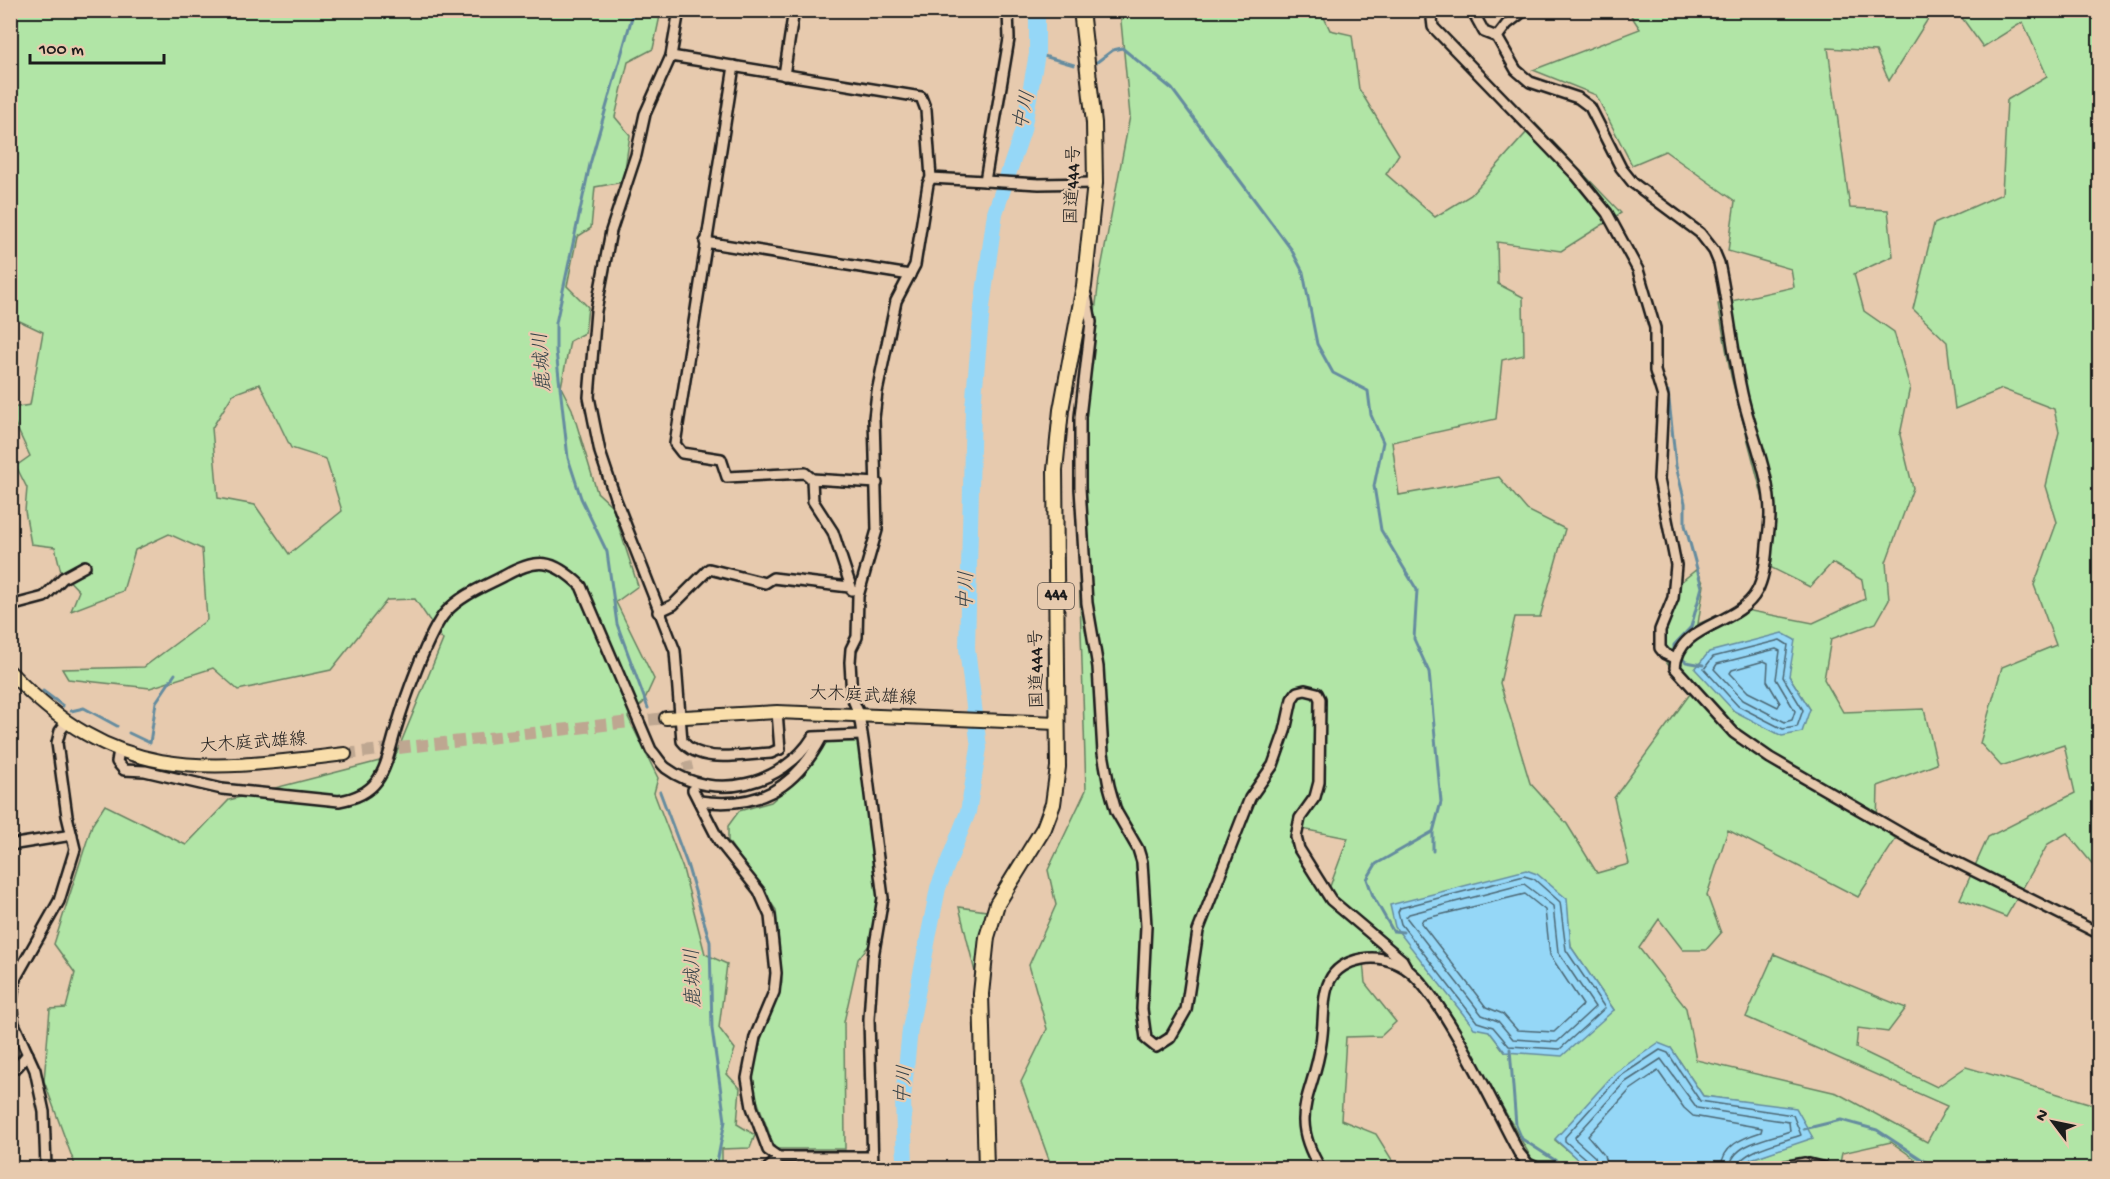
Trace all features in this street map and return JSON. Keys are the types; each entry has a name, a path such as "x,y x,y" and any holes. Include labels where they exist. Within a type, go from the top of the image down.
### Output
{"highway":[{"name":"国道444号","path":"987,1168 981,994 987,938 997,904 1044,828 1053,804 1058,767 1055,470 1061,410 1084,286 1095,183 1094,123 1081,10"}],"main road":[{"name":"大木庭武雄線","path":"10,672 67,722 119,750 152,760 206,767 345,754"},
{"name":"大木庭武雄線","path":"673,717 777,712 1057,723"}],"street":[{"path":"680,10 671,56 645,114 636,154 611,231 596,311 589,397 600,452 657,612 675,651 673,717 682,741 690,751 704,756 771,753 780,749"},
{"path":"784,75 794,10"},
{"path":"985,181 1009,39 1008,10"},
{"path":"1431,10 1432,27 1576,175 1607,213 1638,270 1655,328 1655,371 1663,397 1659,479 1676,565 1673,598 1660,630 1660,648 1665,654 1677,655"},
{"path":"1472,10 1484,32 1497,37 1516,70 1530,82 1578,98 1590,107 1621,168 1633,183 1700,233 1714,251 1719,263 1741,388 1766,484 1770,513 1766,560 1758,589 1749,603 1738,613 1699,631 1683,643 1677,655 1675,668 1734,733 1770,758 1923,846 2100,934"},
{"path":"1497,37 1506,24 1525,10"},
{"path":"671,56 921,97 926,110 931,178 928,184 921,242 910,275 896,301 877,392 874,418 877,530 858,596 857,637 851,649 850,662 852,697 859,714 875,818 884,898 873,957 869,1019 873,1168"},
{"path":"734,66 675,444 682,453 721,459 727,477 805,473 812,479 877,483"},
{"path":"931,178 1039,184 1095,183"},
{"path":"705,242 910,275"},
{"path":"1084,286 1091,322 1080,417 1080,488 1087,603 1098,667 1103,753 1108,786 1116,811 1138,849 1142,862 1146,926 1142,1008 1146,1039 1156,1047 1164,1043 1182,1018 1198,931 1250,798 1273,765 1285,731 1292,699 1297,692 1317,693 1320,699 1319,782 1315,797 1300,818 1296,837 1299,849 1331,900 1402,960 1407,969"},
{"path":"812,479 813,501 833,532 849,587 858,596"},
{"path":"119,750 117,762 124,770 145,771 222,789 339,801 355,799 378,781 386,769 396,730 425,650 446,612 466,595 511,572 528,564 543,563 566,573 581,586 651,750 665,767 684,777 722,787 762,780 781,772 813,737 861,735"},
{"path":"10,606 44,597 63,578 85,566"},
{"path":"657,612 673,605 709,569 765,583 773,578 849,587"},
{"path":"777,712 780,749"},
{"path":"46,1168 44,1112 35,1070 14,1024 11,1005 15,979 58,901 75,849 66,816 57,743 60,731 67,722"},
{"path":"699,801 739,804 761,798 781,788 814,752 822,737"},
{"path":"780,749 795,758"},
{"path":"687,762 690,751"},
{"path":"693,790 719,841 759,891 770,916 776,973 774,992 755,1037 747,1078 753,1107 768,1150 778,1157 872,1157"},
{"path":"10,845 72,835"},
{"path":"1320,1168 1308,1149 1304,1131 1304,1105 1321,1044 1324,996 1330,978 1338,968 1350,961 1370,957 1391,961 1407,969 1423,984 1443,1015 1519,1153 1528,1164 1537,1168"},
{"path":"10,1068 17,1067 28,1054"},
{"path":"768,1168 777,1161 778,1157"},
{"path":"1777,1168 1805,1163 1825,1168"}],"green space":[{"path":"11,11 661,11 653,49 628,62 615,117 630,135 623,182 595,187 591,228 577,237 567,286 588,307 585,333 570,341 561,387 572,409 597,492 612,506 638,586 616,602 654,679 643,703 628,717 658,778 654,793 683,869 705,954 727,964 719,1028 735,1049 727,1074 740,1088 737,1124 755,1135 750,1148 722,1149 722,1163 728,1168 76,1168 44,1081 50,1009 66,1008 75,973 54,944 92,825 105,805 186,845 229,800 395,757 443,640 415,599 387,600 331,670 238,690 213,668 150,688 68,679 62,669 144,667 207,620 202,549 169,534 135,550 123,591 71,611 79,591 61,572 55,547 31,544 25,511 27,488 16,466 30,456 11,415 11,408 30,405 43,332 11,317","holes":["260,384 291,448 326,459 342,511 289,554 255,505 218,498 212,428 233,394"]},
{"path":"1120,11 1321,11 1330,30 1352,35 1359,89 1399,154 1386,174 1435,217 1471,195 1535,123 1621,213 1561,251 1497,242 1498,284 1523,297 1524,355 1502,360 1496,419 1392,442 1399,495 1499,477 1527,510 1565,529 1540,617 1515,617 1500,683 1530,783 1567,824 1597,873 1629,864 1614,798 1690,694 1660,654 1657,633 1676,586 1697,569 1704,585 1698,624 1736,608 1813,623 1865,599 1862,580 1832,563 1810,587 1760,562 1766,510 1731,376 1718,304 1794,287 1791,269 1728,251 1735,201 1665,151 1632,165 1596,95 1533,70 1640,29 1628,11 1933,11 1889,81 1876,51 1828,48 1850,208 1888,210 1893,256 1854,274 1864,311 1894,332 1910,387 1900,435 1913,488 1886,562 1889,600 1876,623 1831,639 1824,679 1843,712 1924,709 1937,764 1878,786 1877,825 1896,839 1858,897 1728,830 1707,895 1721,933 1706,950 1683,950 1659,919 1639,948 1686,1008 1696,1060 1837,1093 1927,1142 1947,1106 1746,1017 1774,954 1906,1008 1888,1032 1858,1028 1856,1048 1937,1087 1966,1067 2092,1104 2099,1091 2099,1168 1928,1168 1891,1142 1842,1153 1839,1168 1741,1168 1751,1159 1812,1137 1796,1109 1703,1096 1671,1048 1555,1140 1588,1168 1546,1168 1533,1161 1446,1007 1410,962 1386,946 1363,961 1365,983 1396,1022 1381,1036 1346,1037 1341,1120 1376,1134 1397,1168 1052,1168 1021,1082 1047,1029 1029,965 1056,905 1048,870 1086,790 1076,472 1099,279 1130,116","holes":["1789,676 1810,709 1734,711","1297,828 1348,838 1329,889 1290,843","1566,899 1571,947 1614,1010 1505,1052 1489,1031"]},
{"path":"1957,11 2099,11 2099,872 2067,833 2048,844 2006,917 1960,899 1988,837 2075,793 2064,745 2001,766 1980,743 2002,667 2056,645 2034,585 2057,522 2046,486 2059,432 2054,409 2002,389 1955,409 1947,342 1913,309 1934,224 2002,194 2007,100 2047,76 2023,22 1983,47"},
{"path":"825,741 859,742 879,901 870,944 858,959 844,1022 845,1149 775,1149 750,1081 759,1042 782,983 776,910 728,841 728,826 739,811 771,802 803,774"},
{"path":"959,907 986,911 976,976"}],"water":[{"path":"1782,633 1795,640 1789,676 1810,709 1802,732 1782,736 1734,711 1695,669 1709,652"},
{"path":"1526,870 1537,874 1567,899 1571,947 1614,1010 1562,1056 1505,1052 1489,1031 1474,1028 1395,927 1390,905"},
{"path":"1658,1043 1671,1048 1703,1096 1796,1108 1813,1138 1751,1159 1741,1168 1587,1168 1555,1139 1615,1073"}],"waterway":[{"name":"鹿城川","path":"634,10 590,164 556,323 556,351 568,458 581,498 607,552 617,624 648,708"},
{"name":"中川","path":"905,1168 903,1099 910,1029 938,888 968,812 979,748 967,648 973,408 982,307 995,213 1023,130 1037,54 1037,10"},
{"path":"1097,62 1113,50 1122,48 1172,89 1291,249 1303,272 1317,344 1333,373 1368,391 1371,415 1383,442 1374,486 1381,530 1417,590 1414,639 1429,672 1441,802 1433,832 1433,851"},
{"path":"1037,54 1074,65"},
{"path":"1668,391 1676,466 1685,503 1685,525 1702,587 1691,627 1674,645 1674,651 1686,662 1703,665"},
{"path":"129,733 150,743 156,702 175,674"},
{"path":"43,691 63,706"},
{"path":"71,711 84,708 117,726"},
{"name":"鹿城川","path":"660,792 687,864 710,942 712,1029 725,1121 716,1168"},
{"path":"1403,932 1393,931 1373,896 1367,879 1376,864 1432,832"},
{"path":"1510,1049 1516,1125 1522,1139 1567,1168"},
{"path":"1804,1129 1841,1120 1877,1130 1935,1168"}],"tunnel":[{"path":"345,754 666,718"},
{"path":"687,762 693,788"}]}
